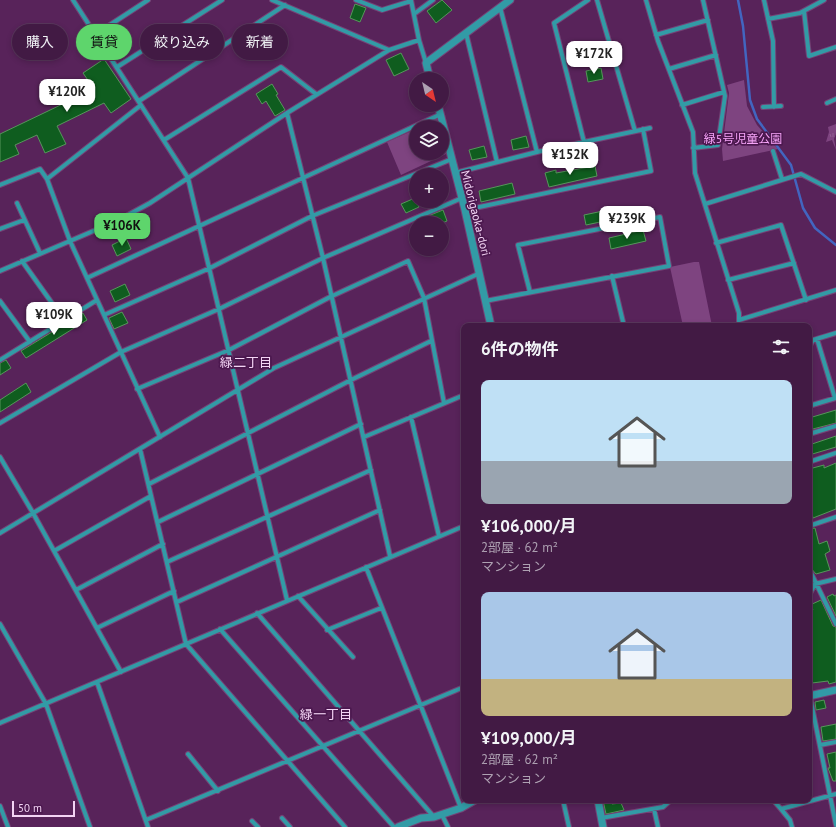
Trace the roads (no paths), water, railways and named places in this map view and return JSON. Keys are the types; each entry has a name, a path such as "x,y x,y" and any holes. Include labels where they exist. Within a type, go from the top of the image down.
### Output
{"street":[{"path":"111,24 148,0"},
{"path":"117,67 222,0"},
{"path":"272,0 389,50"},
{"path":"356,0 382,10 411,0 419,40 428,72"},
{"path":"414,14 433,0"},
{"path":"426,63 510,0"},
{"path":"584,142 554,23 588,0"},
{"path":"597,0 635,132"},
{"path":"646,0 645,4 668,70 693,132 695,173 739,313 739,320 836,290"},
{"path":"693,148 718,145 724,92 703,0"},
{"path":"764,0 773,41 774,107"},
{"path":"768,19 804,11 824,0"},
{"path":"76,1 90,24"},
{"path":"47,179 140,103 285,5"},
{"path":"500,7 536,152"},
{"path":"804,11 809,56 836,47"},
{"path":"656,35 708,20"},
{"path":"466,33 497,162"},
{"path":"0,271 119,220 150,204 316,94 389,50 419,40"},
{"path":"668,70 716,55"},
{"path":"113,60 188,178 287,600"},
{"path":"164,140 281,67 316,94"},
{"path":"682,105 724,92"},
{"path":"828,103 836,99"},
{"path":"763,107 781,106"},
{"path":"287,113 351,380 390,556"},
{"path":"87,278 441,114"},
{"name":"Midorigaoka-dori","path":"441,114 480,273 490,323"},
{"path":"455,173 536,152 650,128"},
{"path":"465,210 651,171 643,129"},
{"path":"773,150 782,179"},
{"path":"104,315 210,268 312,216 452,159"},
{"path":"0,185 40,169 47,179 70,241 160,437"},
{"path":"705,204 801,174 836,192"},
{"path":"0,423 121,352 219,309 322,258 462,198"},
{"path":"17,203 40,253"},
{"path":"485,301 669,266 660,217 518,245 530,292"},
{"path":"0,229 24,220"},
{"path":"716,242 781,226 806,300"},
{"path":"22,261 64,320"},
{"path":"138,389 229,350 330,297 408,261 424,298 444,403"},
{"path":"728,280 794,263"},
{"path":"0,533 274,368 480,273"},
{"path":"612,276 623,323"},
{"path":"0,300 30,342"},
{"path":"0,360 97,300"},
{"path":"812,405 836,398 813,340 836,333"},
{"path":"149,484 351,380 431,341"},
{"path":"364,437 461,396"},
{"path":"411,417 439,536"},
{"path":"158,522 361,424"},
{"path":"812,433 836,426"},
{"path":"140,449 186,644 345,827"},
{"path":"812,461 836,453"},
{"path":"0,457 34,513 121,672"},
{"path":"167,562 267,515 371,470"},
{"path":"54,551 151,496"},
{"path":"176,602 380,510"},
{"path":"812,525 836,517"},
{"path":"0,723 390,556 461,527"},
{"path":"76,590 163,544"},
{"path":"366,567 461,808"},
{"path":"812,576 836,624"},
{"path":"812,590 815,584 836,579"},
{"path":"97,628 174,592"},
{"path":"298,596 327,630 353,657"},
{"path":"327,630 381,608"},
{"path":"258,613 434,818"},
{"path":"0,624 46,704 90,827"},
{"path":"220,629 394,827"},
{"path":"97,682 148,827"},
{"path":"146,820 421,706 461,687"},
{"path":"812,694 836,690"},
{"path":"812,709 836,825"},
{"path":"820,745 836,742"},
{"path":"188,754 218,791"},
{"path":"812,801 836,794"},
{"path":"398,827 421,818 434,818 461,808 470,803"},
{"path":"564,803 569,827"},
{"path":"599,803 603,827"},
{"path":"602,818 663,807 668,803"},
{"path":"776,803 790,820 792,827"},
{"path":"781,809 804,803"},
{"path":"0,806 8,827"},
{"path":"654,809 658,827"},
{"path":"442,815 448,827"},
{"path":"282,818 290,827"},
{"path":"252,821 258,827"}],"waterway":[{"path":"738,0 743,26 750,100 757,119 791,165 803,208 815,228 836,245"}],"district":[{"name":"緑二丁目","path":"246,362"},
{"name":"緑一丁目","path":"326,714"}],"park label":[{"name":"緑5号児童公園","path":"743,138"}]}
